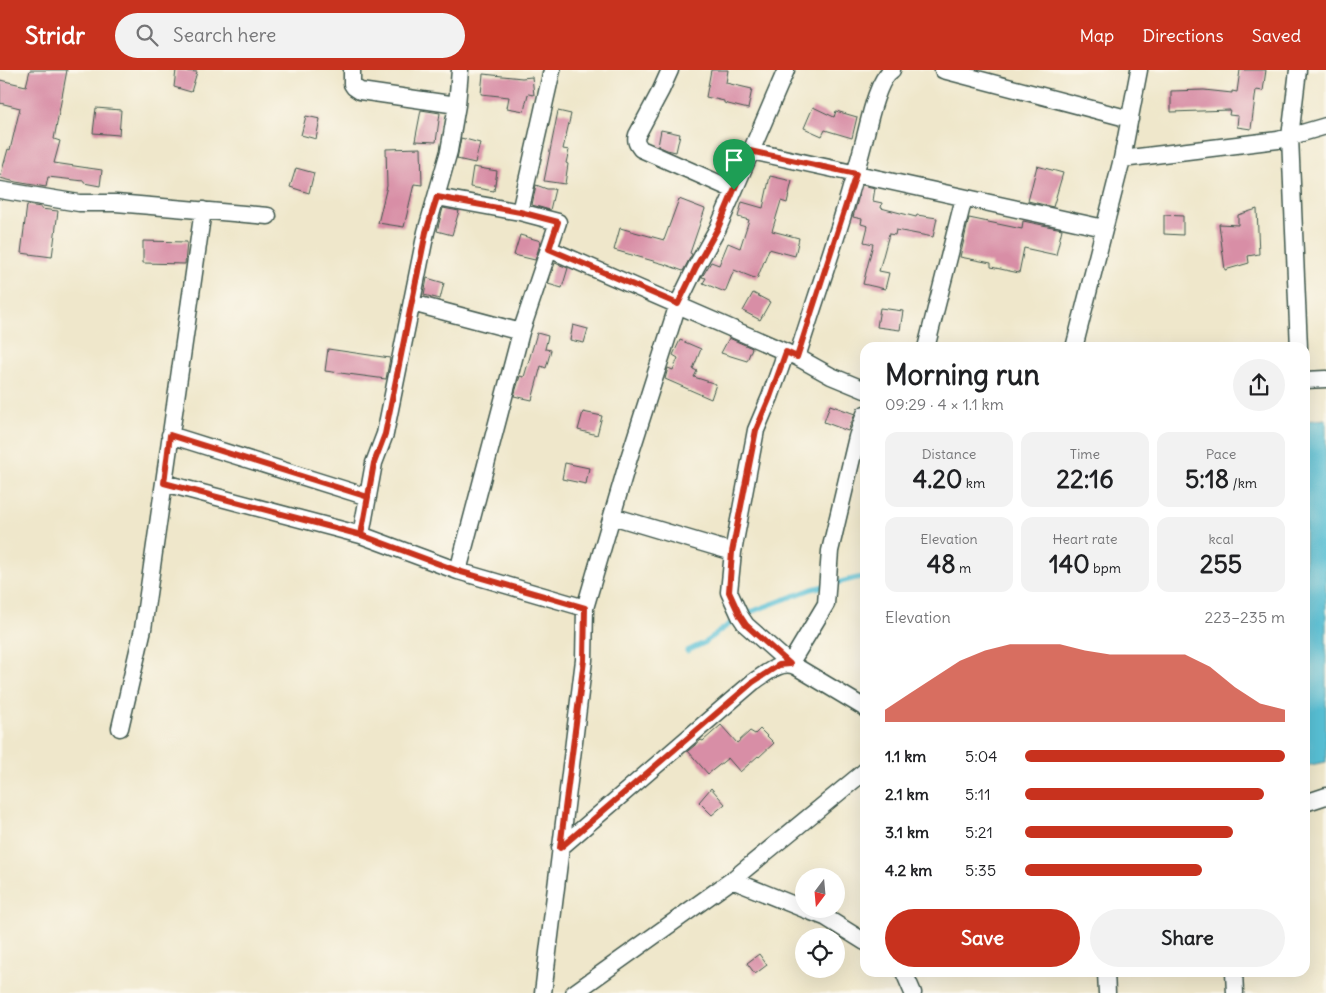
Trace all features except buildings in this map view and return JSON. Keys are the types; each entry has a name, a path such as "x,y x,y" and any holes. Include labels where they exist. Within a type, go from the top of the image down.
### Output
{"street":[{"path":"352,70 352,84 360,91 457,105"},
{"path":"361,535 374,463 385,434 426,232 449,151 457,105 460,70"},
{"path":"520,212 552,70"},
{"path":"670,70 637,135 636,140 638,144 641,149 734,190"},
{"path":"543,993 584,660 585,608 678,304 718,228 786,70"},
{"path":"860,705 790,664 746,625 729,592 732,552 756,430 792,354 856,174 874,101 882,82 889,71 892,70"},
{"path":"944,70 1130,119"},
{"path":"1076,342 1122,159 1139,70"},
{"path":"1298,70 1290,137 1299,342"},
{"path":"1122,159 1278,140 1326,126"},
{"path":"750,151 1104,228"},
{"path":"0,190 79,203 116,203 268,216"},
{"path":"437,197 520,212 558,222 522,332 458,571"},
{"path":"928,342 964,198"},
{"path":"120,728 143,629 203,210"},
{"path":"549,249 792,354 832,376 860,388"},
{"path":"412,303 522,332"},
{"path":"1310,380 1326,379"},
{"path":"790,664 826,604 830,550 860,429"},
{"path":"170,435 368,497"},
{"path":"164,483 361,535 458,571 585,608"},
{"path":"612,516 732,552"},
{"path":"560,848 753,682 779,665 790,664"},
{"path":"574,993 732,880 860,775"},
{"path":"1310,801 1326,796"},
{"path":"732,880 795,905"},
{"path":"827,918 860,939"},
{"path":"906,977 913,993"},
{"path":"1106,977 1107,993"},
{"path":"1234,977 1236,993"}],"water":[{"path":"1326,419 1326,762 1310,765 1310,421"}],"waterway":[{"path":"687,651 704,643 740,616 812,589 860,577"}],"route":[{"path":"734,190 718,228 678,304 549,249 558,222 520,212 437,197 426,232 385,434 374,463 366,509 361,535 164,483 170,435 368,497 361,535 458,571 585,608 584,660 560,848 753,682 779,665 790,664 746,625 740,616 729,592 732,552 756,430 786,352 797,357 856,174 750,151 734,190"}]}
